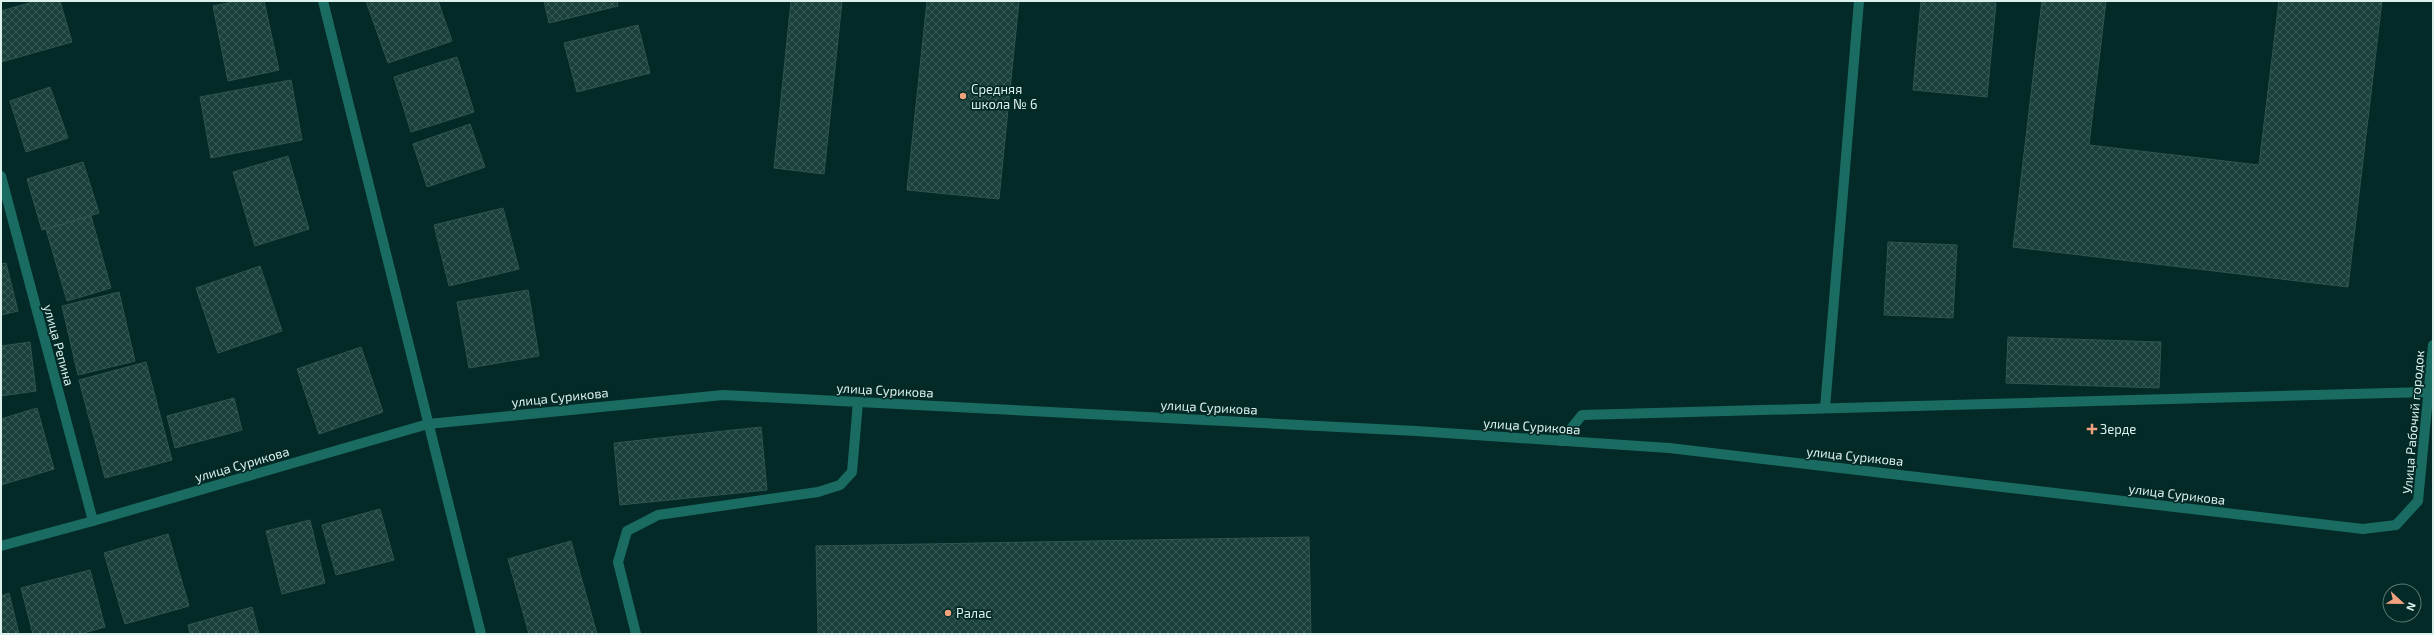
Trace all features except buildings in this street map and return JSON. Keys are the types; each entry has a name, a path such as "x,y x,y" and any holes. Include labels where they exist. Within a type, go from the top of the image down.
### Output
{"street":[{"path":"323,1 481,634"},
{"path":"1825,408 1860,1"},
{"name":"улица Репина","path":"1,176 92,521"},
{"name":"Улица Рабочий городок","path":"2418,501 2433,345"},
{"path":"1561,441 1582,415 2428,392"},
{"name":"улица Сурикова","path":"1,546 428,424 723,395 1416,431 1677,449 2363,529 2396,525 2418,501"},
{"path":"636,634 618,562 627,531 658,516 818,492 840,485 852,472 858,402"}],"place":[{"name":"Средняя школа № 6","path":"963,96"},
{"name":"Зерде","path":"2092,429"},
{"name":"Ралас","path":"948,613"}]}
